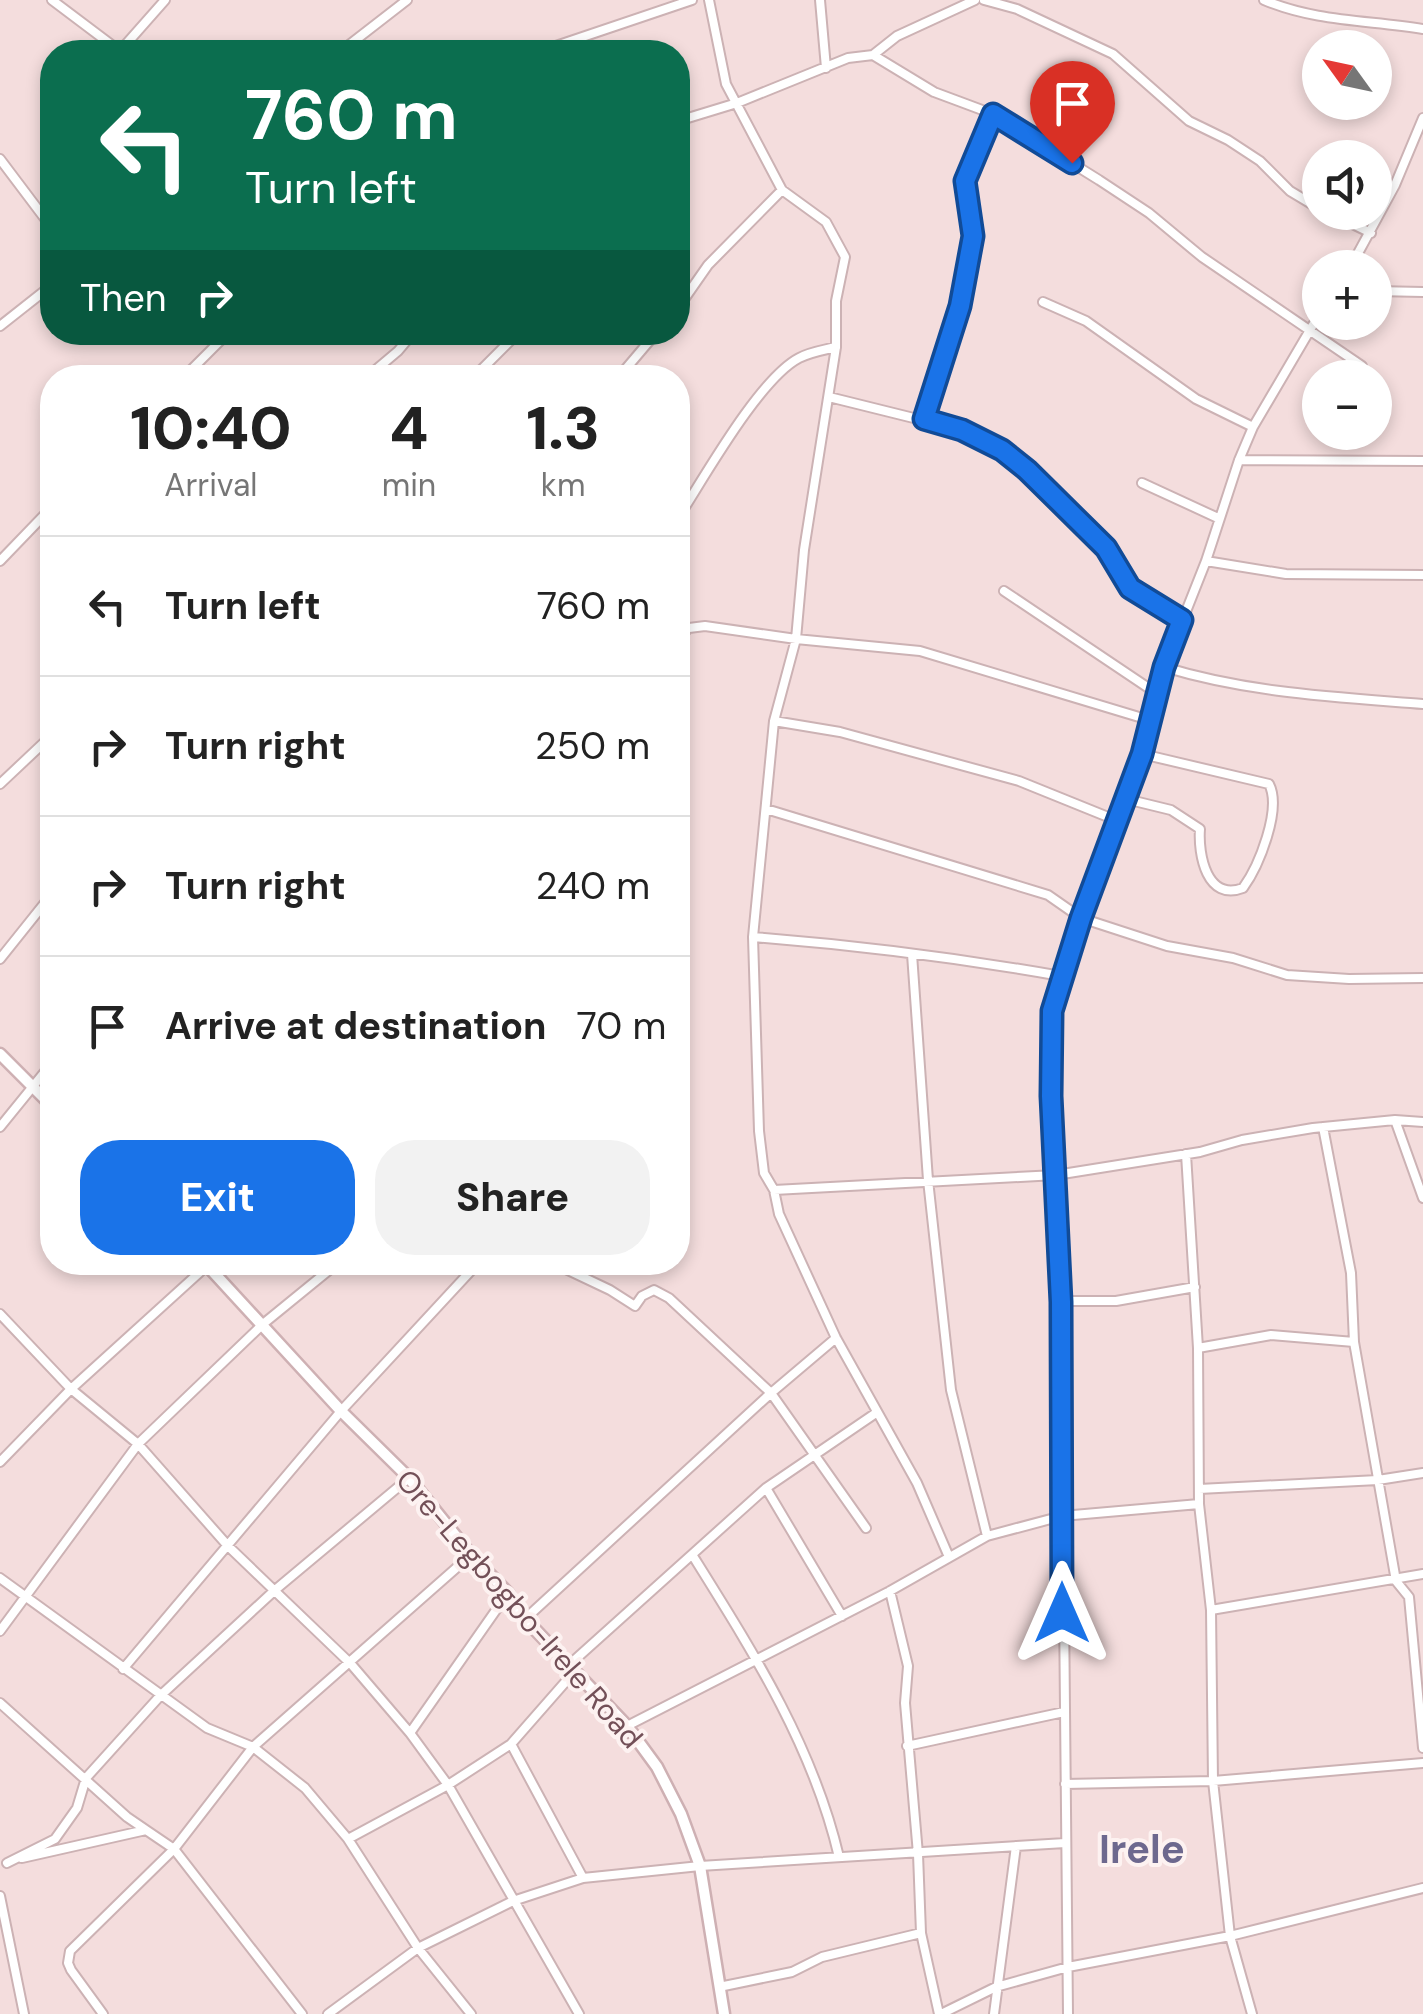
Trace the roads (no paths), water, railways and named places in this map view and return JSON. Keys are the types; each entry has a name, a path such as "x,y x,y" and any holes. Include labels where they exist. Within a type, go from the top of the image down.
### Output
{"main road":[{"path":"0,1054 40,1093"},
{"name":"Ore-Legbogbo-Irele Road","path":"218,1275 341,1411 409,1478 508,1593 524,1619 627,1726 664,1779 682,1814 700,1866 724,2014"}],"street":[{"path":"52,0 105,40"},
{"path":"131,40 165,0"},
{"path":"355,40 407,0"},
{"path":"574,40 692,0"},
{"path":"710,0 726,84 782,190 826,222 842,250 844,270 836,301 836,347 804,550 796,639 774,722 752,937 764,1174 774,1190 778,1214 836,1338 918,1483 949,1557"},
{"path":"820,0 826,68"},
{"path":"873,56 897,36 975,0"},
{"path":"984,0 1029,14 1113,54 1189,121 1260,161 1302,198"},
{"path":"1264,0 1338,21 1423,29"},
{"path":"690,117 737,103 848,58 873,56 934,92 993,114 1149,213 1202,257 1302,326"},
{"path":"924,419 960,306 973,236 965,181 993,114"},
{"path":"1361,250 1423,118"},
{"path":"0,159 40,212"},
{"path":"690,290 708,264 782,190"},
{"path":"1366,230 1372,233"},
{"path":"1392,291 1423,292"},
{"path":"0,326 40,294"},
{"path":"1043,302 1086,322 1196,400 1252,427"},
{"path":"1068,2014 1061,1302 1051,1096 1052,1011 1081,918 1142,754 1164,667 1206,561 1239,460 1252,427 1304,340"},
{"path":"1323,340 1353,360"},
{"path":"196,365 216,345"},
{"path":"381,365 403,345"},
{"path":"486,365 506,345"},
{"path":"629,365 646,345"},
{"path":"690,500 778,375 798,358 836,347"},
{"path":"829,397 962,430 1002,450 1106,548 1130,588 1182,620"},
{"path":"1239,460 1423,461"},
{"path":"1142,482 1218,518"},
{"path":"0,561 40,519"},
{"path":"1206,561 1286,574 1423,575"},
{"path":"1004,591 1156,693"},
{"path":"690,628 705,626 920,651 1149,720"},
{"path":"1164,667 1216,682 1277,692 1423,704"},
{"path":"774,722 840,732 1019,781 1118,821"},
{"path":"0,784 40,746"},
{"path":"1126,799 1171,810 1200,829 1201,862 1217,888 1226,892 1243,888 1263,854 1274,797 1269,784 1142,754"},
{"path":"766,809 1048,895 1081,918 1167,946 1233,958 1287,975 1349,980 1423,978"},
{"path":"0,959 40,909"},
{"path":"752,937 912,954 1061,976"},
{"path":"912,954 928,1180 952,1390 987,1536"},
{"path":"0,1127 40,1078"},
{"path":"774,1190 1056,1175 1323,1127 1395,1120 1423,1122"},
{"path":"1395,1120 1423,1198"},
{"path":"1323,1127 1351,1273 1354,1342 1396,1581 1409,1597 1423,1748"},
{"path":"1186,1154 1196,1286 1199,1504 1211,1610 1213,1782 1230,1936 1252,2014"},
{"path":"0,1462 71,1389 196,1275"},
{"path":"0,1631 138,1444 264,1324 324,1275"},
{"path":"123,1670 341,1411 467,1275"},
{"path":"578,1275 636,1306 647,1292 659,1291 771,1393 866,1528"},
{"path":"1061,1302 1116,1301 1196,1286"},
{"path":"0,1314 71,1389 138,1444 228,1546 351,1664 410,1733 448,1785 579,2014"},
{"path":"1198,1348 1270,1335 1354,1342"},
{"path":"524,1619 836,1338"},
{"path":"348,1839 448,1785 512,1744 572,1668 766,1488 876,1414"},
{"path":"1199,1489 1378,1480 1423,1473"},
{"path":"4,1865 55,1839 77,1808 86,1778 160,1696 276,1590 409,1478"},
{"path":"766,1488 842,1616"},
{"path":"627,1726 890,1591 987,1536 1062,1516 1199,1504"},
{"path":"103,2014 71,1970 70,1951 174,1849 254,1748 472,1555"},
{"path":"693,1556 758,1660 814,1774 828,1808 839,1857"},
{"path":"1211,1610 1423,1574"},
{"path":"0,1578 160,1696 207,1728 254,1748 305,1788 348,1839 418,1948 470,2014"},
{"path":"890,1591 908,1666 907,1746 922,1933 940,2014 996,1987 1068,1967 1230,1936 1423,1888"},
{"path":"410,1733 508,1593"},
{"path":"0,1702 127,1818 174,1849 302,2014"},
{"path":"907,1746 1064,1712"},
{"path":"512,1744 584,1878"},
{"path":"1066,1784 1213,1782 1423,1764"},
{"path":"4,1865 146,1830"},
{"path":"328,2014 418,1948 513,1901 584,1878 700,1866 1066,1843"},
{"path":"994,2014 1016,1846"},
{"path":"0,1896 24,2014"},
{"path":"718,1987 792,1972 822,1956 922,1933"}],"district":[{"name":"Irele","path":"1142,1849"}]}
